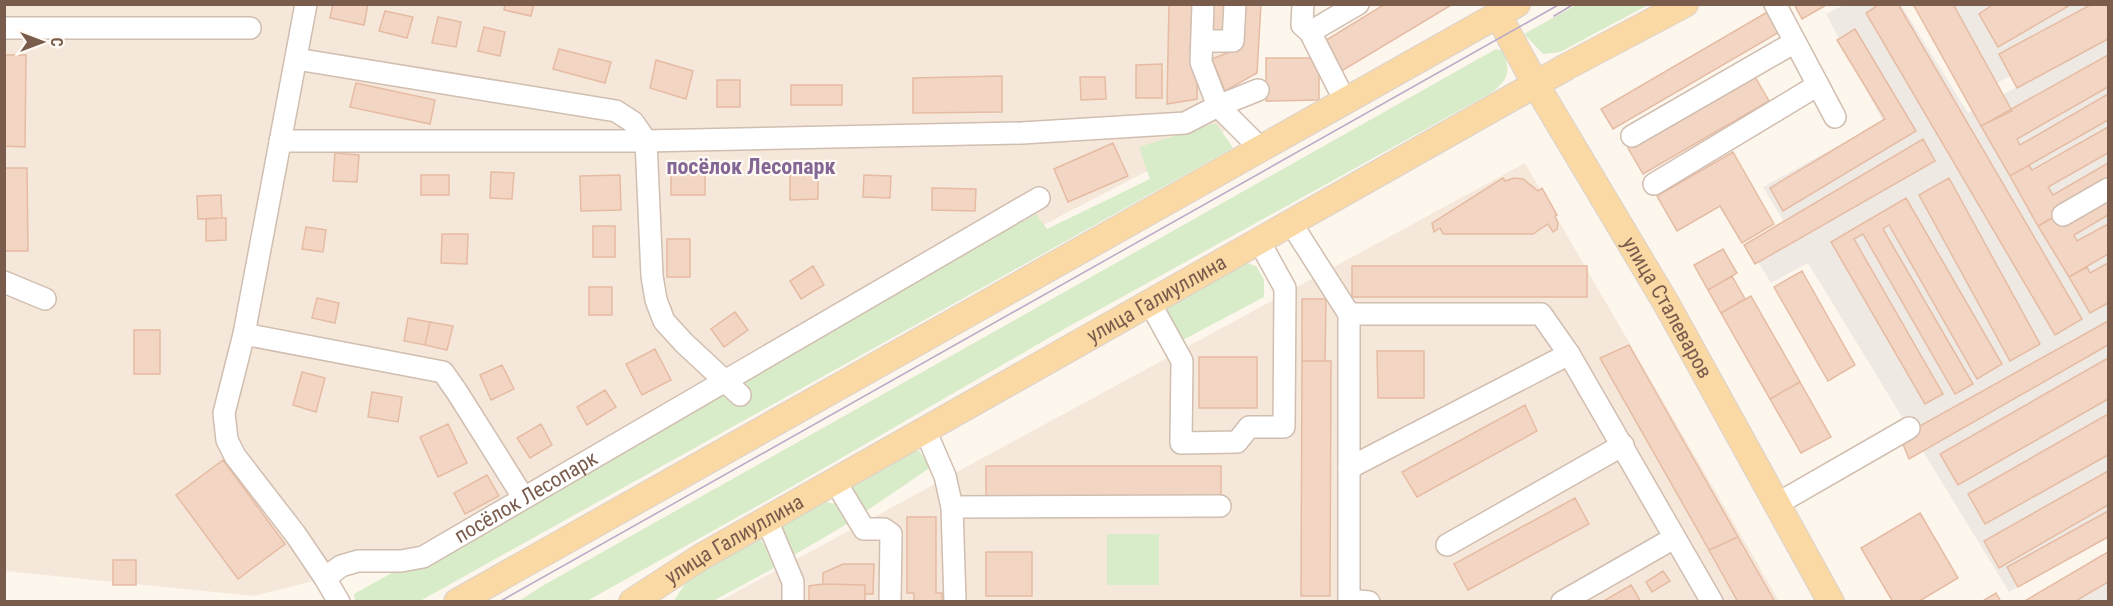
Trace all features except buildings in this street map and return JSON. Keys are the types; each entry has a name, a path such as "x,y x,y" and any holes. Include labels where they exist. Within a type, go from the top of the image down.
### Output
{"main road":[{"name":"улица Галиуллина","path":"632,602 701,557 1536,85 1685,4"},
{"name":"улица Сталеваров","path":"1507,10 1536,85 1666,303 1831,602"},
{"path":"473,599 1261,148 1507,10"}],"street":[{"path":"306,4 244,333 224,413 227,440 235,456 296,535 339,602"},
{"path":"1203,4 1201,62 1218,106 1261,148"},
{"path":"1202,42 1233,41 1235,4"},
{"path":"1303,4 1302,25 1310,32 1345,101"},
{"path":"1310,32 1359,4"},
{"path":"1775,4 1835,117"},
{"path":"4,28 250,28"},
{"path":"1632,136 1795,42"},
{"path":"296,59 616,111 633,122 646,141 652,276 656,300 664,321 732,388"},
{"path":"1654,184 1818,85"},
{"path":"280,141 646,141 1022,133 1185,123 1218,106 1258,90"},
{"path":"2063,215 2109,189"},
{"name":"посёлок Лесопарк","path":"325,578 342,566 358,561 400,561 423,557 524,497 732,388 744,371 1039,198"},
{"path":"1291,223 1349,314 1349,468 1355,601"},
{"path":"1150,303 1182,361 1181,443 1237,442 1249,427 1284,427 1285,288 1259,242"},
{"path":"4,282 45,299"},
{"path":"1349,314 1540,314 1569,354 1712,602"},
{"path":"244,333 443,372 524,497"},
{"path":"1349,468 1569,354"},
{"path":"1777,504 1909,428"},
{"path":"925,430 945,476 952,507 955,602"},
{"path":"1447,545 1623,445"},
{"path":"835,482 864,529 884,529 891,534 890,602"},
{"path":"952,507 1220,506"},
{"path":"767,520 793,582 793,602"},
{"path":"1562,602 1674,538"}],"shaded area":[{"path":"4,5 1244,5 1230,128 401,559 254,596 5,571"},
{"path":"1844,5 1901,5 1968,113 2108,39 2108,538 2009,592 1808,263 1771,283 1747,244 1784,222 1763,187 1883,121 1826,14"},
{"path":"1927,5 2108,5 2108,24 1978,93"},
{"path":"1525,163 1779,601 718,602"},
{"path":"2103,553 2108,563 2108,601 2024,602"}],"green space":[{"path":"1576,5 1648,5 1560,52 1543,54 1524,34"},
{"path":"1496,49 1504,51 1507,70 1505,79 1491,93 1066,328 786,490 587,601 519,601 544,585"},
{"path":"1216,123 1233,148 420,601 355,601 354,594 1036,214 1047,229 1150,179 1139,147"},
{"path":"1247,263 1256,266 1264,280 1264,297 1181,341 1164,319 1167,307"},
{"path":"907,451 919,451 931,467 862,514 847,484"},
{"path":"823,501 835,504 847,524 787,559 778,530 782,524"},
{"path":"1107,534 1159,534 1159,585 1107,585"},
{"path":"759,537 772,557 774,568 713,601 673,602 691,575"}],"tram line":[{"path":"499,602 1560,4"},
{"path":"1554,16 1574,4"}],"district":[{"name":"посёлок Лесопарк","path":"751,166"}]}
